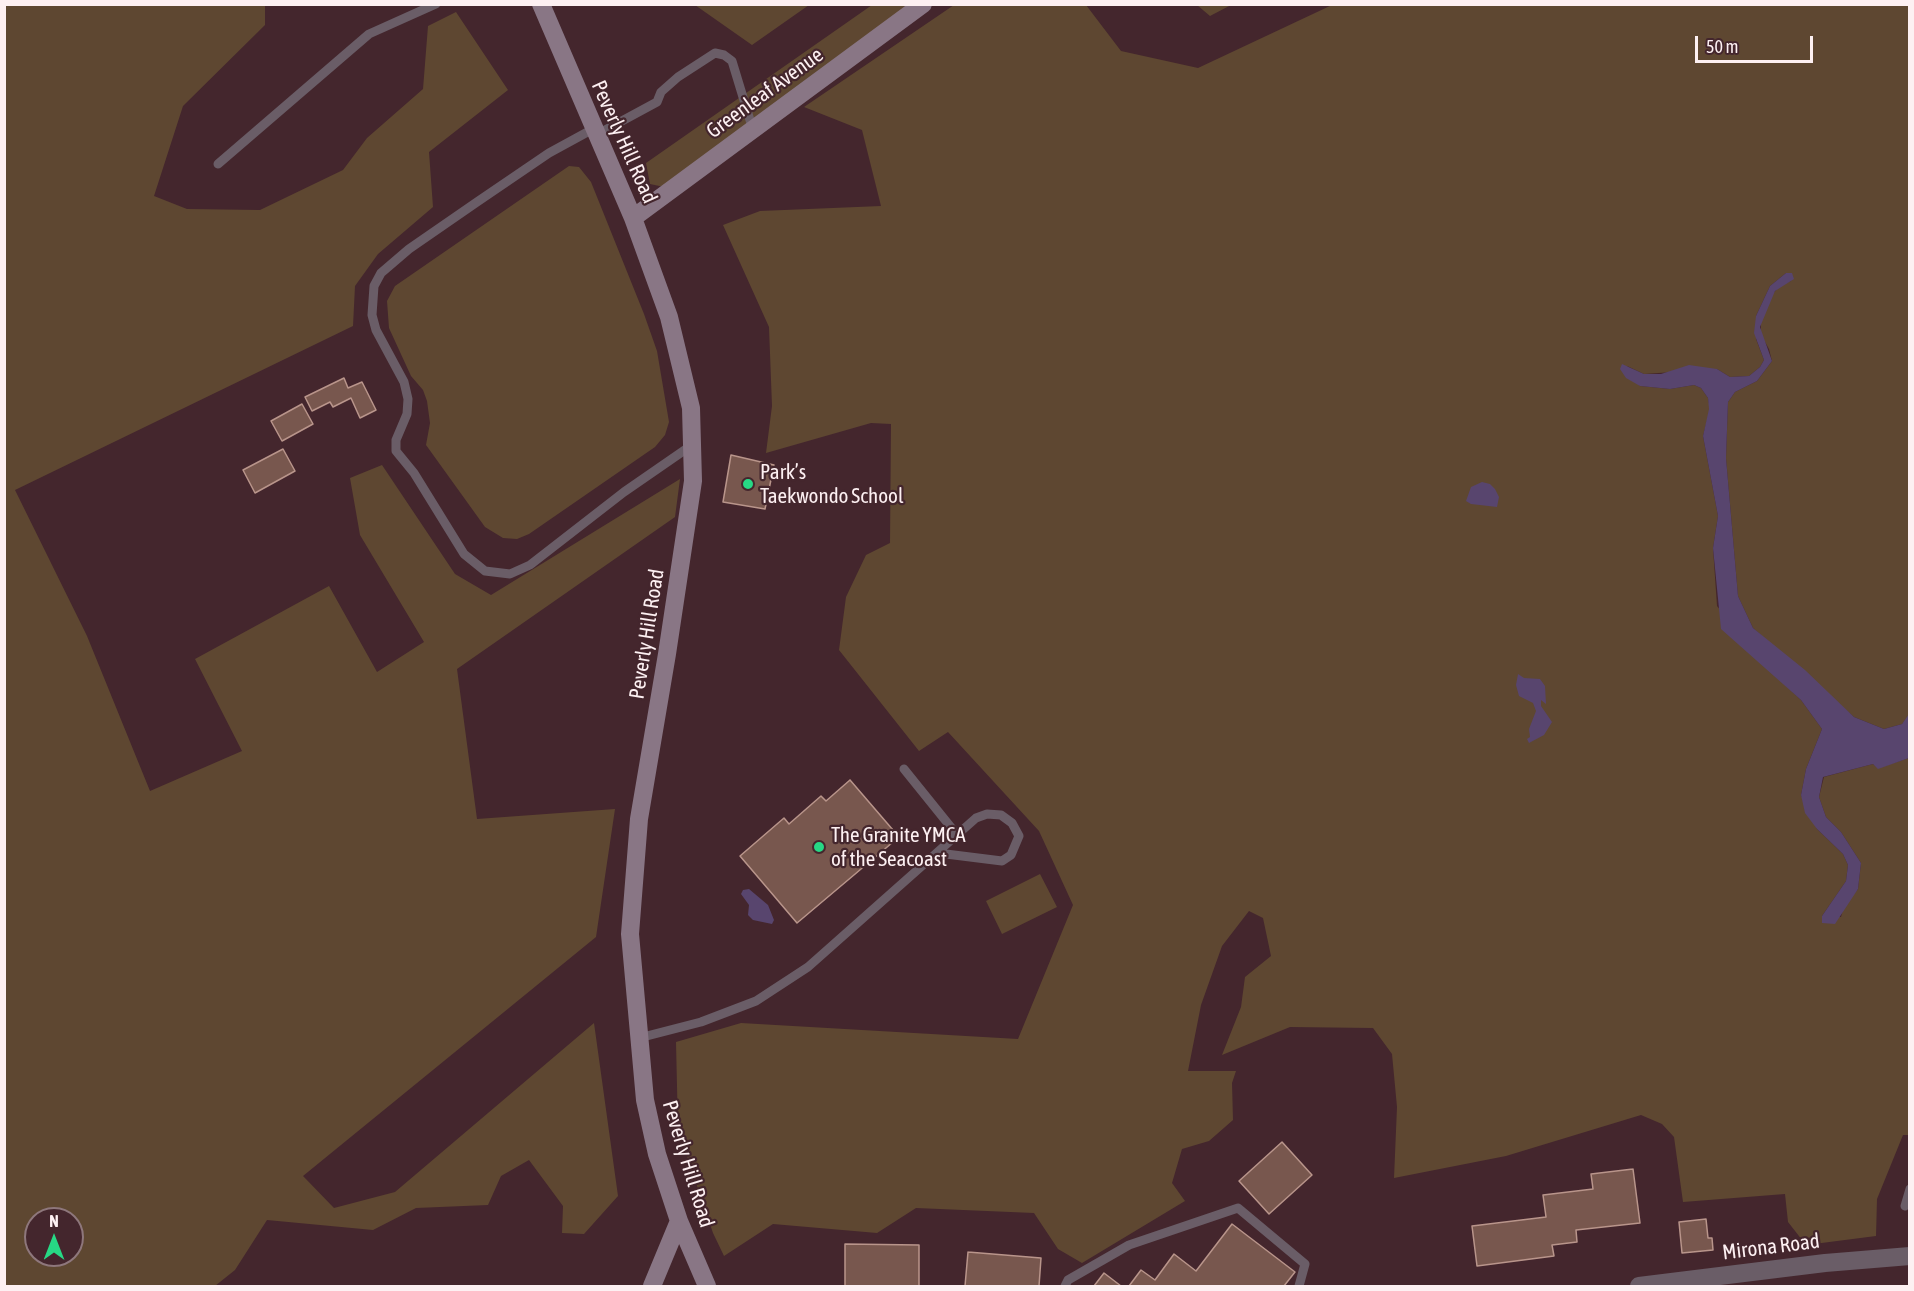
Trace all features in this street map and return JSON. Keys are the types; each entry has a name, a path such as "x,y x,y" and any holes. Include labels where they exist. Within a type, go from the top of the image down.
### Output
{"street":[{"name":"Peverly Hill Road","path":"541,4 594,132 633,218 669,317 684,370 691,408 693,481 639,819 633,872 630,934 649,1121 657,1154 679,1221 707,1287"},
{"name":"Greenleaf Avenue","path":"633,218 923,4"},
{"path":"652,1287 679,1221"},
{"name":"Mirona Road","path":"1639,1287 1825,1263 1910,1257"}],"lane":[{"path":"218,165 369,34 436,4"},
{"path":"693,444 624,492 530,565 510,574 485,572 464,554 414,473 396,451 396,440 407,414 408,399 404,382 376,330 372,315 374,286 381,273 409,249 477,202 549,153 657,102 661,92 678,76 715,53 724,55 732,61 753,130"},
{"path":"904,769 958,836"},
{"path":"639,1038 701,1022 756,1001 808,967 976,818 987,814 1001,815 1012,823 1019,836 1011,855 1002,861 938,853"},
{"path":"1905,1206 1910,1189"},
{"path":"1065,1287 1068,1280 1130,1245 1238,1208 1305,1264 1299,1287"}],"shaded area":[{"path":"5,4 265,5 265,25 183,106 154,196 187,209 260,210 343,170 367,138 423,89 428,26 456,12 508,90 429,152 433,207 378,254 355,286 353,326 15,490 87,636 150,791 242,751 195,659 329,586 377,672 424,642 360,535 350,478 382,465 455,574 491,595 680,479 675,517 457,669 477,819 615,809 596,937 303,1176 334,1208 395,1192 594,1023 618,1196 584,1234 562,1233 563,1206 529,1160 501,1176 488,1205 416,1208 373,1230 267,1220 235,1270 215,1286 5,1286"},
{"path":"695,5 809,5 752,45"},
{"path":"872,5 909,5 664,187 650,184 646,163"},
{"path":"954,5 1086,5 1121,51 1198,68 1332,5 1909,5 1910,714 1902,724 1884,729 1854,717 1753,628 1738,596 1726,458 1728,402 1735,392 1757,381 1772,361 1769,349 1761,335 1761,322 1772,295 1780,285 1791,281 1792,274 1786,273 1770,286 1756,316 1756,339 1764,360 1760,367 1749,376 1730,377 1717,369 1644,374 1627,366 1640,386 1670,389 1694,385 1701,388 1708,398 1710,409 1703,436 1718,516 1713,548 1717,606 1768,669 1801,700 1822,729 1806,769 1801,795 1817,829 1843,854 1848,865 1846,881 1822,916 1841,917 1844,906 1858,889 1861,863 1841,832 1826,817 1819,797 1824,777 1873,764 1878,768 1909,758 1909,1135 1903,1135 1877,1199 1876,1236 1806,1245 1788,1222 1785,1194 1683,1202 1674,1137 1662,1124 1641,1115 1506,1156 1394,1178 1397,1107 1392,1054 1373,1028 1290,1027 1222,1055 1241,1007 1245,977 1271,956 1263,918 1249,911 1222,946 1201,1005 1188,1071 1236,1071 1232,1083 1233,1120 1209,1141 1182,1149 1172,1183 1185,1201 1082,1263 1058,1249 1034,1213 916,1208 877,1233 773,1224 724,1256 713,1233 678,1130 676,1042 741,1023 1018,1039 1073,905 1039,831 948,732 919,751 839,650 846,597 866,555 890,543 891,424 871,423 766,453 772,406 769,327 723,225 760,211 881,206 862,130 804,107"},
{"path":"1197,5 1231,5 1210,16"},
{"path":"569,166 579,167 591,182 644,314 657,351 669,422 665,435 655,447 529,534 517,539 503,538 485,527 426,445 430,423 427,401 423,390 411,376 389,328 387,301 395,286"},
{"path":"1786,273 1792,273 1794,279 1775,291 1760,327 1772,361 1757,381 1735,392 1728,402 1726,458 1738,596 1753,628 1805,670 1854,717 1884,729 1902,724 1909,714 1909,758 1878,769 1873,764 1823,777 1819,797 1826,817 1841,832 1861,863 1858,889 1835,924 1822,923 1822,916 1846,881 1848,865 1843,854 1817,829 1805,813 1801,795 1806,769 1822,729 1801,700 1721,629 1713,548 1718,516 1703,436 1709,409 1708,398 1701,388 1694,385 1670,389 1640,386 1626,378 1620,369 1622,364 1644,374 1661,374 1689,365 1717,369 1730,377 1749,376 1760,367 1764,360 1754,333 1756,316 1770,286"},
{"path":"1482,482 1490,484 1495,489 1499,497 1497,507 1471,504 1466,501 1471,487"},
{"path":"1518,674 1524,678 1540,679 1545,686 1546,704 1541,700 1541,706 1552,722 1544,735 1529,743 1527,739 1530,737 1529,729 1536,711 1533,703 1519,696 1516,685"},
{"path":"1040,874 1057,907 1002,934 986,901"},
{"path":"749,889 768,905 774,920 772,924 753,920 748,915 749,905 741,894 743,890"}],"building":[{"path":"344,378 348,388 362,382 376,410 360,418 351,398 333,407 330,402 312,411 305,397"},
{"path":"302,404 313,424 282,441 271,421"},
{"path":"283,449 295,471 255,493 243,470"},
{"name":"Park’s Taekwondo School","path":"731,455 774,465 765,509 723,502"},
{"name":"The Granite YMCA of the Seacoast","path":"850,780 899,837 797,923 740,856 784,818 789,824 821,796 826,801"},
{"path":"1282,1142 1312,1175 1269,1214 1239,1181"},
{"path":"1633,1169 1640,1223 1576,1230 1577,1242 1552,1245 1554,1256 1477,1266 1472,1226 1546,1217 1543,1195 1593,1189 1591,1174"},
{"path":"1706,1219 1708,1238 1712,1238 1713,1250 1682,1253 1679,1222"},
{"path":"1232,1224 1295,1272 1284,1286 1129,1286 1141,1270 1155,1280 1174,1254 1196,1271"},
{"path":"845,1244 919,1245 919,1286 845,1286"},
{"path":"968,1252 1041,1258 1039,1286 965,1286"},
{"path":"1104,1273 1121,1286 1094,1286"}],"place":[{"name":"Park’s Taekwondo School","path":"748,484"},
{"name":"The Granite YMCA of the Seacoast","path":"819,847"}]}
